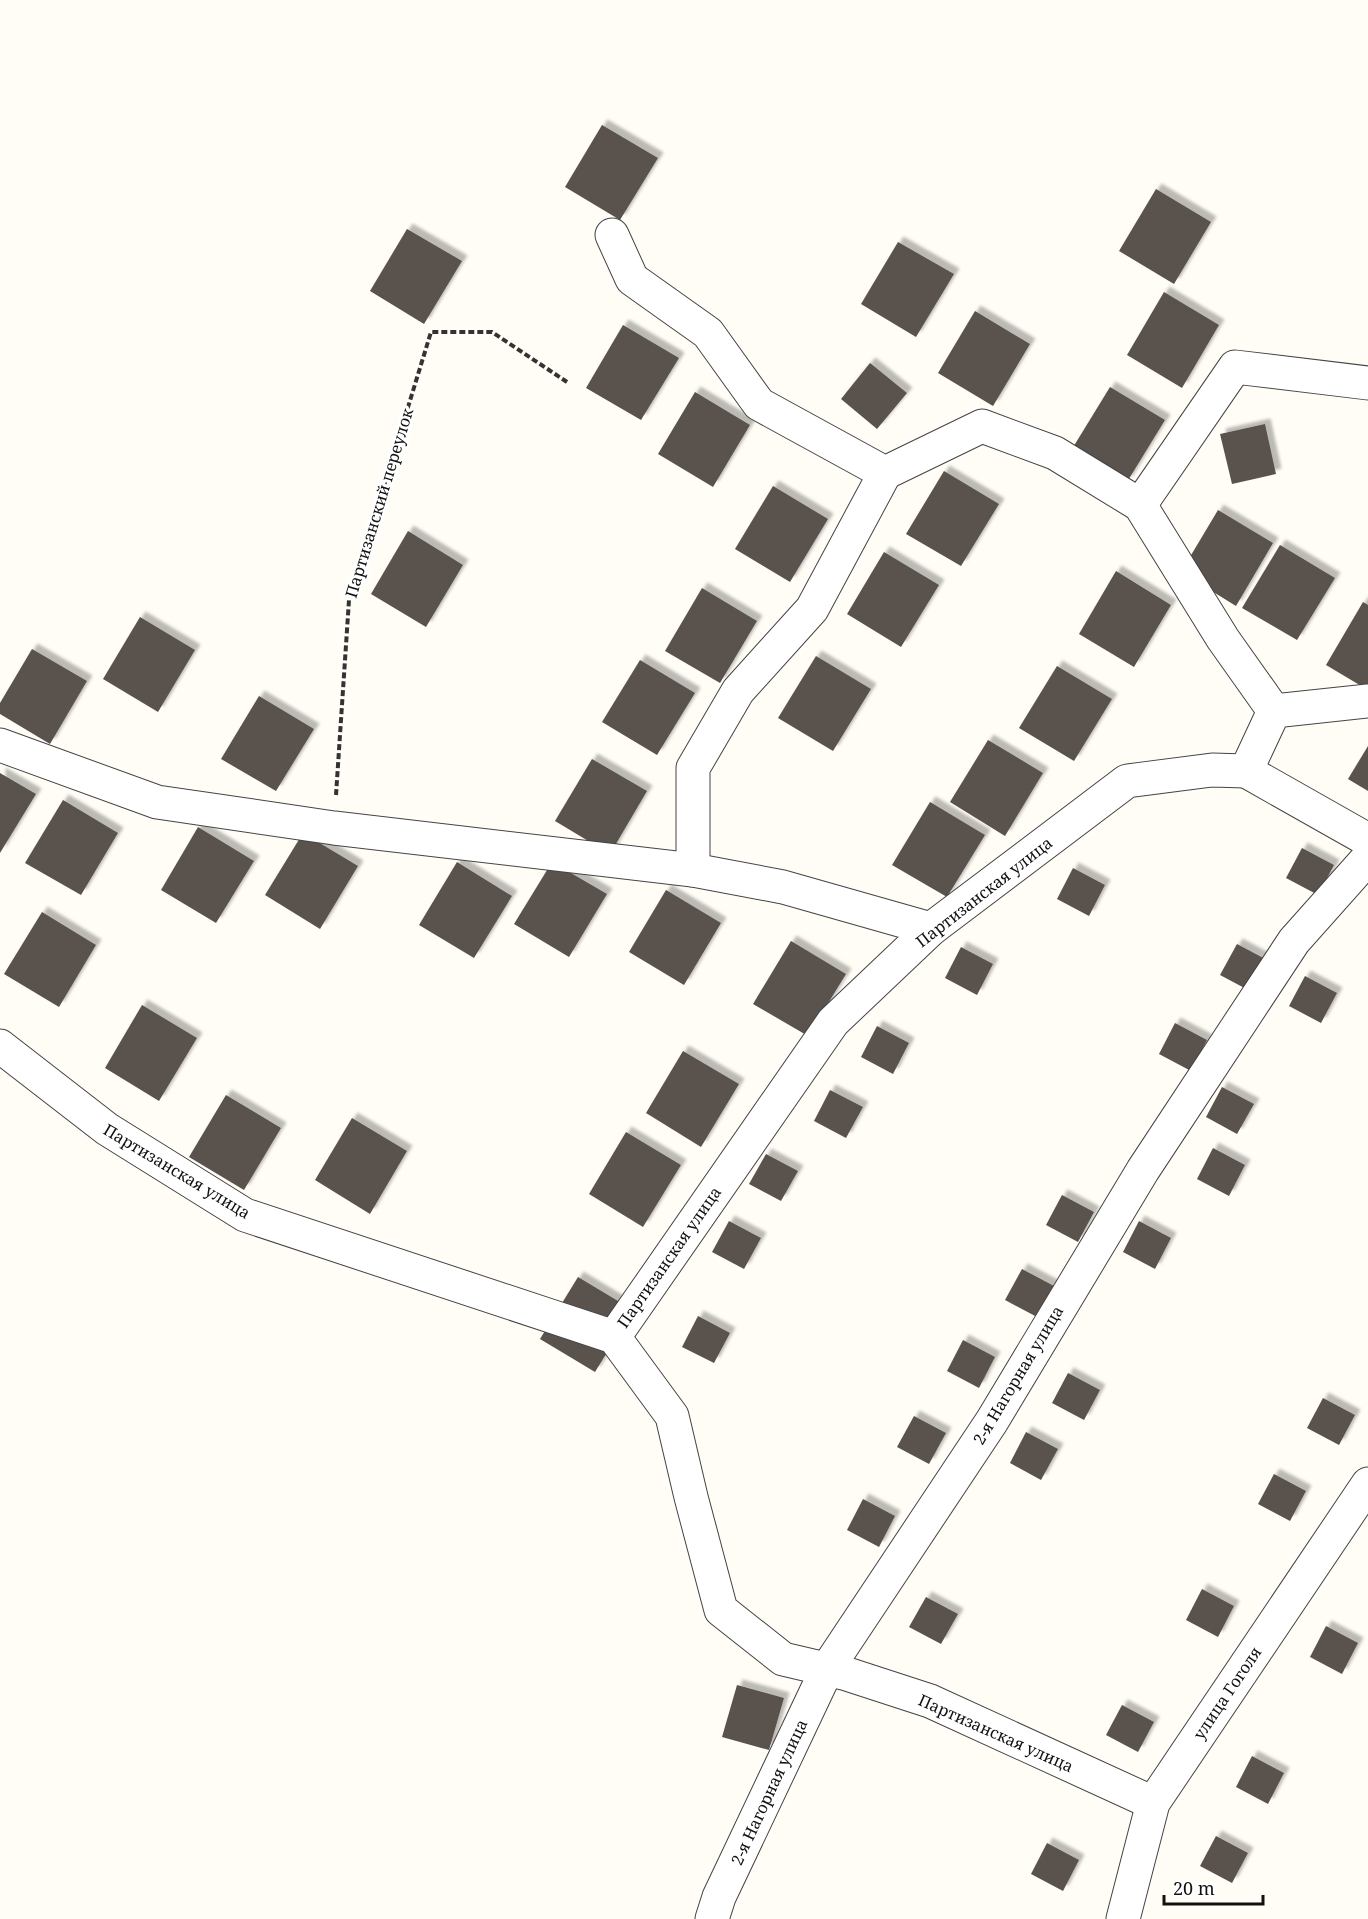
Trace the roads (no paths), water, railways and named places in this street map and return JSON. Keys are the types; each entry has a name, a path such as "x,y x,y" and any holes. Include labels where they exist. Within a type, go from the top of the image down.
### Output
{"street":[{"path":"612,235 632,279 708,333 759,404 885,473"},
{"path":"1140,505 1235,367 1368,383"},
{"path":"693,870 693,768 738,691 812,609 885,473 982,426 1055,453 1140,505 1223,639 1274,711"},
{"path":"1274,711 1368,701"},
{"path":"1274,711 1246,771 1368,840"},
{"path":"0,745 157,802 334,828 693,870 783,887 931,929"},
{"name":"Партизанская улица","path":"614,1337 833,1022 931,929 1127,781 1212,770 1246,771"},
{"name":"2-я Нагорная улица","path":"712,1919 719,1897 827,1669 992,1421 1143,1170 1294,941 1368,858"},
{"name":"Партизанская улица","path":"0,1046 107,1129 245,1215 614,1337 672,1416 721,1610 783,1659 827,1669 930,1701 1153,1803"},
{"name":"улица Гоголя","path":"1123,1919 1153,1803 1368,1484"}]}
